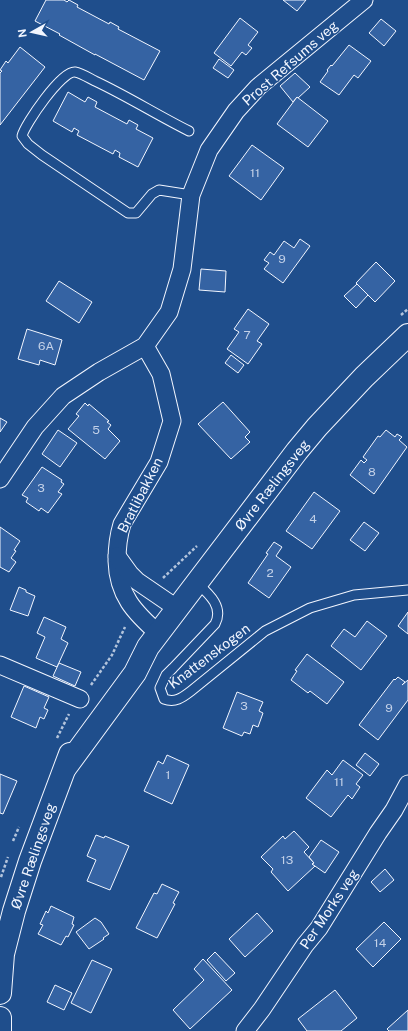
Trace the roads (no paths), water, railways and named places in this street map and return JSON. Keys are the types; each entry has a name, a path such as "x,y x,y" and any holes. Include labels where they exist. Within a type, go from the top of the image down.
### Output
{"main road":[{"name":"Øvre Rælingsveg","path":"0,993 3,954 14,911 30,861 66,768 135,673 154,641 297,451 317,427 364,377 408,335"},
{"path":"0,1018 0,1031"}],"street":[{"name":"Prost Refsums veg","path":"0,478 35,427 63,396 99,372 145,346 169,312 182,269 191,195 209,150 236,111 258,87 364,0"},
{"name":"Bratlibakken","path":"145,346 161,374 172,421 159,462 122,524 118,535 117,571 122,592 154,641"},
{"path":"117,555 130,574 137,581 178,609"},
{"path":"0,665 80,699"},
{"name":"Per Morks veg","path":"244,1031 262,1009 305,945 319,928 378,833 401,811 408,784"}],"lane":[{"path":"189,131 104,85 76,72 67,74 59,81 43,101 22,136 28,144 42,155 128,213 136,212 152,194 159,190 191,195"},
{"name":"Knattenskogen","path":"197,583 214,601 218,613 217,620 215,624 166,675 160,688 164,699 169,701 179,700 265,631 310,608 354,595 408,590"}]}
